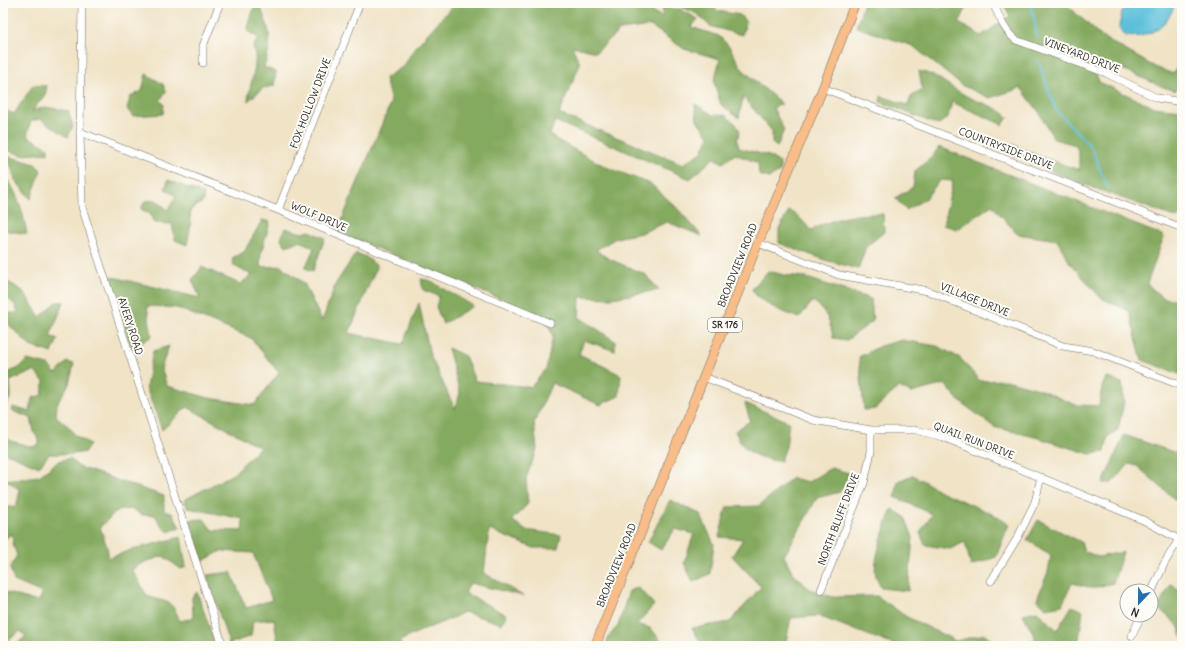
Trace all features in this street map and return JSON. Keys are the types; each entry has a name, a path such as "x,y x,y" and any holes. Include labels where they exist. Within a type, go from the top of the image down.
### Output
{"main road":[{"name":"BROADVIEW ROAD","path":"595,646 758,243 823,88 855,3"}],"street":[{"name":"AVERY ROAD","path":"82,3 80,132 82,207 223,646"},
{"path":"203,63 203,46 220,3"},
{"name":"FOX HOLLOW DRIVE","path":"278,210 360,3"},
{"name":"VINEYARD DRIVE","path":"993,3 1005,28 1010,36 1016,40 1099,71 1157,98 1182,102"},
{"name":"COUNTRYSIDE DRIVE","path":"823,88 1182,228"},
{"name":"WOLF DRIVE","path":"80,132 278,210 550,323"},
{"name":"VILLAGE DRIVE","path":"758,243 839,275 928,291 1063,346 1093,351 1182,386"},
{"name":"QUAIL RUN DRIVE","path":"704,377 813,420 871,430 916,430 942,437 1143,520 1181,540"},
{"name":"NORTH BLUFF DRIVE","path":"821,590 864,483 871,452 871,430"},
{"path":"991,581 1018,537 1036,502 1041,477"},
{"path":"1155,583 1164,564 1181,540"},
{"path":"1132,636 1138,623"}],"green space":[{"path":"455,3 643,3 648,9 662,17 663,7 680,9 698,19 691,27 719,36 729,46 742,69 782,104 773,108 784,130 777,147 772,143 772,131 743,97 739,118 721,105 714,82 720,59 684,49 651,26 620,30 596,52 572,46 580,64 559,114 683,164 702,152 709,136 697,120 695,104 713,115 725,115 735,123 740,131 737,140 739,148 769,156 780,163 780,172 769,178 759,175 758,163 735,154 723,163 714,158 690,179 555,121 550,134 557,140 606,167 651,184 675,206 702,236 667,222 641,233 616,238 596,250 609,259 645,274 659,290 612,298 580,297 579,317 615,341 615,351 584,340 579,354 621,375 619,396 600,405 552,383 534,423 537,449 526,478 528,504 512,520 525,530 561,535 558,548 534,548 489,530 484,573 523,596 470,583 465,593 507,615 502,624 464,612 399,642 403,646 278,646 274,619 253,621 251,636 229,644 207,575 231,572 246,608 272,600 253,553 221,551 203,561 190,520 204,519 212,530 242,531 243,519 188,508 184,500 233,474 260,447 187,407 162,430 146,387 153,351 169,346 161,368 167,386 209,398 254,405 279,373 251,338 177,308 147,306 152,336 132,349 109,276 200,298 192,280 202,267 240,284 252,275 234,266 232,258 244,252 262,220 270,222 261,253 260,267 281,266 304,283 322,321 336,283 356,253 366,257 377,266 349,333 403,344 419,303 430,355 455,409 460,393 448,348 465,356 475,381 531,387 546,369 553,336 544,317 337,232 391,102 385,78 404,66 413,50"},
{"path":"673,3 710,3 718,11 740,15 746,22 742,35 710,26 697,14"},
{"path":"864,3 930,3 938,9 946,3 969,3 959,23 981,36 1010,16 1003,3 1065,3 1102,37 1155,67 1173,74 1182,58 1182,82 1175,91 1113,66 1092,61 1099,82 1154,107 1182,110 1182,214 1177,218 1083,184 1008,153 1012,144 1039,156 1079,170 1079,155 1076,145 1054,139 1039,112 1021,88 990,98 961,85 913,46 856,27"},
{"path":"259,5 266,22 270,43 264,67 276,72 274,86 263,88 248,101 255,67 255,54 253,47 259,38 247,31 254,7"},
{"path":"919,71 937,78 968,97 998,110 1008,117 1003,125 952,102 948,117 938,125 880,102 881,96 908,105 911,97 922,89"},
{"path":"146,74 163,84 166,92 160,100 164,104 163,114 132,116 127,109 130,97 142,91"},
{"path":"33,85 47,86 45,95 32,111 45,107 68,111 73,126 68,137 40,119 31,121 27,136 48,148 48,153 22,155 3,149 3,109 14,114"},
{"path":"939,147 1164,236 1147,284 1163,298 1182,300 1182,375 1142,360 1129,311 1101,298 1070,263 1057,240 1017,234 992,205 957,229 943,225 953,181 940,180 925,199 906,210 895,198 913,187 915,171 932,157"},
{"path":"8,156 35,164 41,170 31,199 15,180"},
{"path":"3,174 13,187 19,202 27,234 3,230"},
{"path":"168,180 204,194 203,202 190,210 191,223 187,245 175,240 172,224 154,223 150,214 141,209 145,201 156,200 168,210 176,196 165,189"},
{"path":"789,211 798,216 811,230 828,222 854,215 883,214 884,232 866,247 858,269 825,260 779,243 779,229"},
{"path":"285,228 302,233 310,231 325,238 313,271 305,268 314,248 300,241 286,246 281,239"},
{"path":"768,271 784,275 804,277 871,299 873,321 847,340 833,338 827,317 821,308 813,301 799,318 773,307 755,294 752,289"},
{"path":"3,279 23,291 40,317 57,302 64,302 50,336 58,339 52,353 30,346 9,325 8,313 18,313 15,305 3,294"},
{"path":"421,279 433,282 473,306 443,324 436,307 439,296 423,290"},
{"path":"902,340 937,346 960,358 980,381 1006,380 1039,389 1076,405 1099,406 1102,387 1106,377 1122,383 1124,402 1118,430 1108,436 1105,452 1090,454 1035,437 994,427 958,400 945,384 911,393 899,387 875,409 864,410 859,357 880,346"},
{"path":"27,360 48,365 56,374 67,362 74,364 69,384 57,404 56,416 69,427 75,435 90,444 85,452 73,454 49,454 39,467 9,454 3,454 3,433 11,441 33,447 40,443 34,432 31,418 12,411 13,407 30,412 32,398 42,395 44,382 34,371 10,381 11,396 5,409 3,410 3,362 7,373 19,368"},
{"path":"745,403 789,422 786,447 780,462 752,453 747,450 739,439 735,431 750,421"},
{"path":"1124,435 1182,455 1182,502 1179,503 1137,466 1129,464 1112,483 1103,483"},
{"path":"70,458 79,467 164,496 164,511 172,513 180,527 169,532 162,527 155,515 142,515 132,509 117,511 100,527 109,558 134,549 181,537 186,567 181,569 163,556 145,562 132,569 147,596 168,602 174,608 180,621 193,618 192,597 197,592 216,646 15,646 26,636 20,631 7,641 3,639 3,605 5,604 3,594 5,592 38,602 42,593 14,581 10,568 17,555 13,545 12,533 3,541 3,527 6,524 5,507 16,507 20,490 6,480 39,476 59,461"},
{"path":"831,468 849,473 840,492 817,498 784,556 794,575 810,589 833,597 877,596 907,617 956,641 985,634 999,646 897,646 818,616 791,618 785,646 702,645 692,628 730,622 761,587 732,556 743,539 719,537 727,507 759,506 792,478 808,482"},
{"path":"913,475 942,492 999,517 1009,524 996,557 971,566 965,542 950,549 925,545 920,533 932,514 895,497 898,481"},
{"path":"670,500 700,514 714,544 710,574 693,582 684,563 694,534 675,529 661,550 648,542"},
{"path":"892,509 905,517 913,537 908,591 881,588 876,576 875,570 878,552"},
{"path":"1038,520 1081,542 1084,551 1098,557 1123,552 1113,583 1093,588 1072,583 1062,605 1046,608 1037,599 1048,572 1051,555 1027,540"},
{"path":"1171,584 1182,591 1182,637 1178,626 1159,608 1159,605"},
{"path":"638,587 654,605 637,624 650,628 660,639 660,646 605,646 610,635 618,626 629,591"},
{"path":"1072,606 1083,611 1078,646 1016,646 1036,639 1023,614 1037,611 1057,630"}],"water":[{"path":"1133,3 1175,3 1168,18 1163,24 1149,33 1134,37 1125,36 1119,27 1122,11"}],"waterway":[{"path":"1030,3 1036,38"},
{"path":"1038,61 1056,110 1091,147 1107,187"}]}
